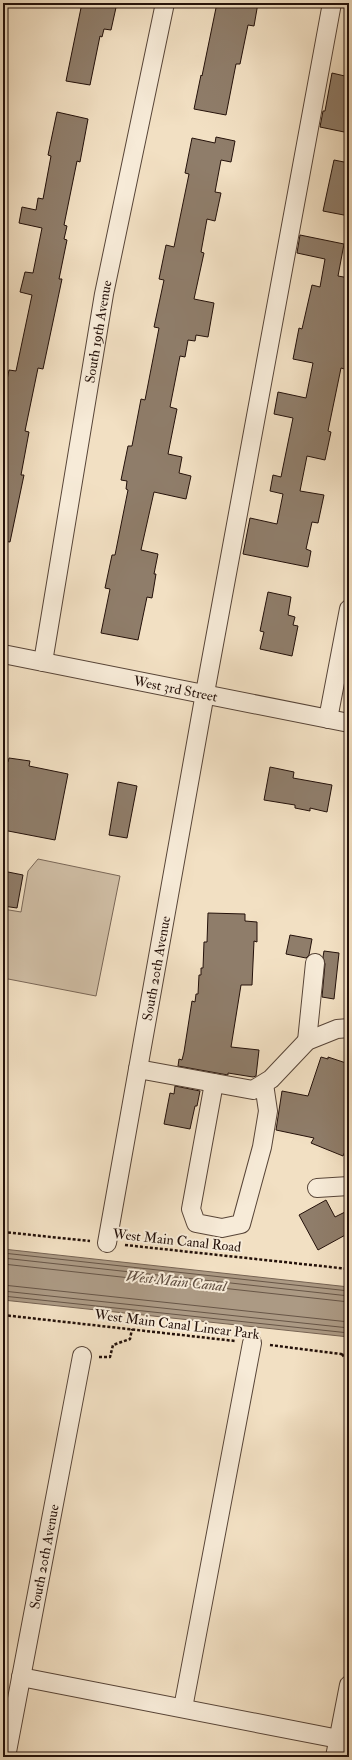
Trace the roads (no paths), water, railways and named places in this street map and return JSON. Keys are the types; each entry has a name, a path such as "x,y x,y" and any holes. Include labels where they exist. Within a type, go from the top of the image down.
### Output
{"street":[{"name":"South 19th Avenue","path":"43,662 104,294 165,3"},
{"name":"South 20th Avenue","path":"107,1243 205,693 332,3"},
{"path":"328,719 349,609"},
{"name":"West 3rd Street","path":"3,654 205,693 349,723"},
{"path":"306,1041 315,963"},
{"path":"138,1069 253,1090 271,1079 306,1041 337,1029 349,1028"},
{"path":"214,1083 191,1209 196,1223 222,1228 241,1224 262,1147 268,1110 264,1084"},
{"path":"317,1188 349,1186"},
{"path":"183,1708 252,1343"},
{"name":"South 20th Avenue","path":"6,1757 82,1356"},
{"path":"21,1677 344,1740"},
{"path":"335,1757 344,1740 349,1685"}],"water":[{"name":"West Main Canal","path":"3,1249 349,1287 349,1337 3,1300"}]}
